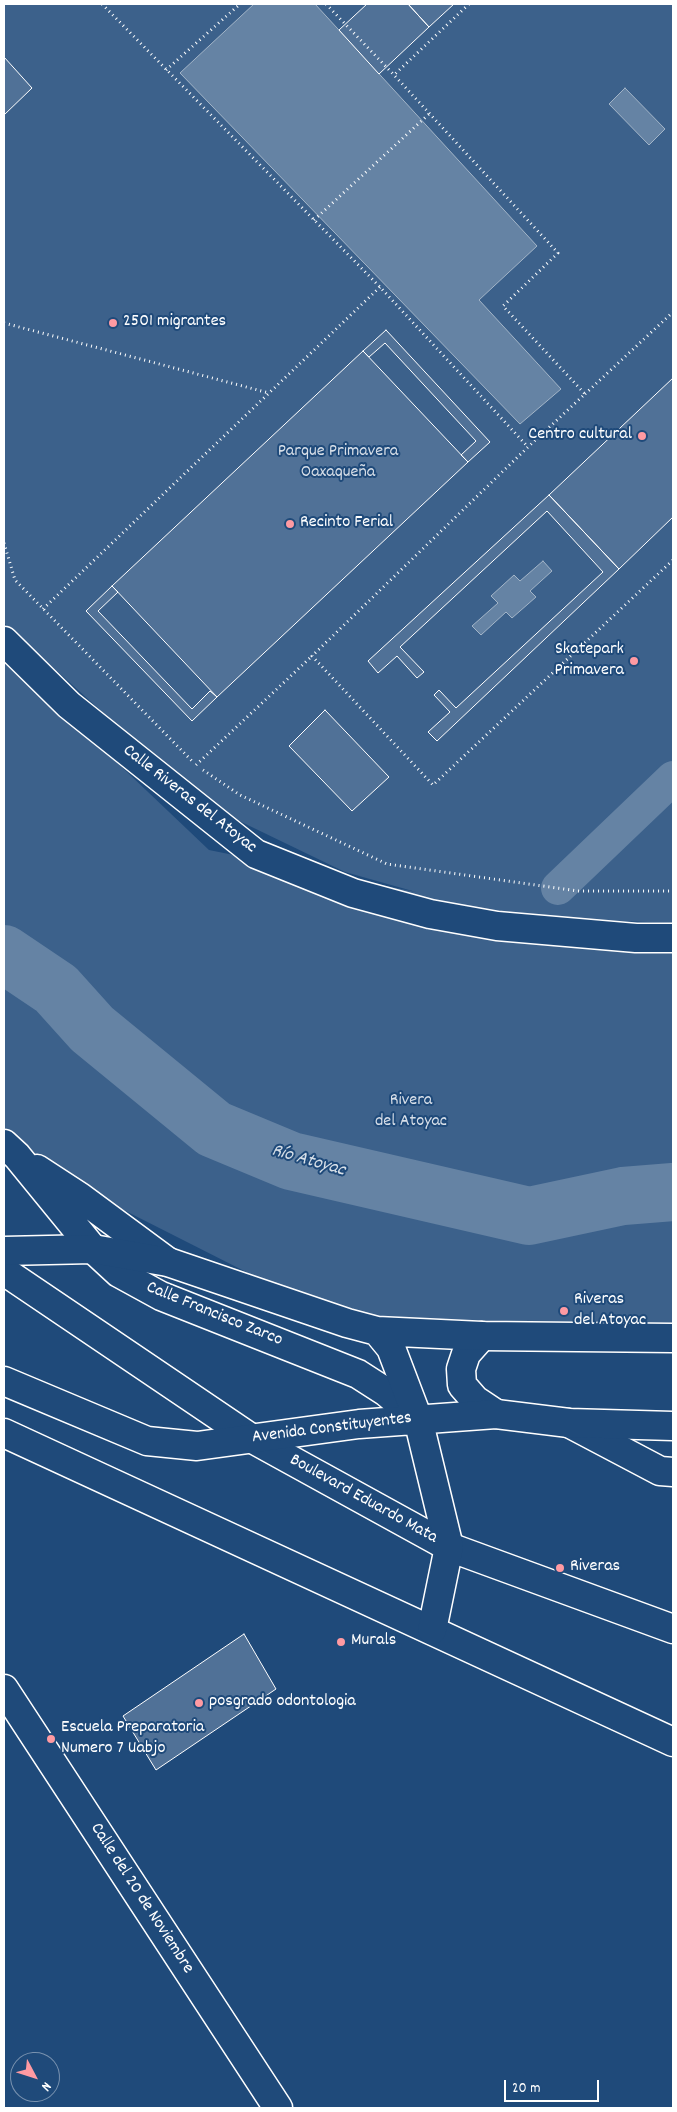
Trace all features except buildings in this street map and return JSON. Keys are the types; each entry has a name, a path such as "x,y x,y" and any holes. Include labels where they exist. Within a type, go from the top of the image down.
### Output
{"main road":[{"name":"Calle Riveras del Atoyac","path":"4,641 69,705 256,854 353,893 430,914 497,926 636,938 673,938"},
{"name":"Calle Francisco Zarco","path":"10,1150 93,1249 119,1273 161,1296 358,1374 386,1392 418,1418"},
{"name":"Calle Francisco Zarco","path":"10,1150 80,1197 168,1262"},
{"path":"4,1251 93,1249 168,1262 347,1323 377,1331 482,1336 673,1338"},
{"name":"Boulevard Eduardo Mata","path":"4,1271 251,1438 449,1547 673,1629"},
{"path":"377,1331 391,1348 418,1418 449,1547 432,1630"},
{"path":"482,1336 466,1354 461,1369 462,1385 475,1400 496,1414"},
{"name":"Avenida Constituyentes","path":"4,1381 147,1441 197,1446 359,1424 418,1418 496,1414 569,1423 673,1426"},
{"path":"569,1423 660,1471 673,1472"},
{"path":"4,1433 673,1742"},
{"name":"Calle del 20 de Noviembre","path":"4,1689 278,2108"}],"path":[{"path":"102,4 380,288 528,447"},
{"path":"166,70 240,4"},
{"path":"326,4 558,253 503,306 585,394"},
{"path":"394,76 469,4"},
{"path":"314,220 429,114"},
{"path":"43,609 380,288"},
{"path":"196,765 312,656 528,447 673,312"},
{"path":"4,323 269,393"},
{"path":"4,543 15,580 196,765 240,795 387,864 578,892 673,891"},
{"path":"312,656 433,785 673,560"}],"green space":[{"name":"Parque Primavera Oaxaqueña","path":"4,4 673,4 673,923 544,918 673,932 673,1338 347,1323 17,1156 4,1144 4,655 209,850 416,892 345,872 229,816 174,777 4,623"}],"shaded area":[{"path":"254,4 315,4 537,246 479,300 561,389 520,424 180,73"},
{"path":"625,88 665,129 649,145 609,104"},
{"path":"543,561 552,571 530,591 536,597 512,618 506,612 481,635 472,626 498,603 491,596 514,575 520,581"}],"waterway":[{"path":"558,888 673,778"},
{"name":"Río Atoyac","path":"4,954 56,989 92,1029 214,1129 291,1161 529,1216 623,1196 673,1192"}],"place":[{"name":"2501 migrantes","path":"113,323"},
{"name":"Centro cultural","path":"642,436"},
{"name":"Recinto Ferial","path":"290,524"},
{"name":"Skatepark Primavera","path":"634,661"},
{"name":"Riveras del Atoyac","path":"564,1311"},
{"name":"Riveras","path":"560,1568"},
{"name":"Murals","path":"341,1642"},
{"name":"posgrado odontologia","path":"199,1703"},
{"name":"Escuela Preparatoria Numero 7 Uabjo","path":"51,1739"}],"park label":[{"name":"Rivera del Atoyac","path":"411,1112"}]}
